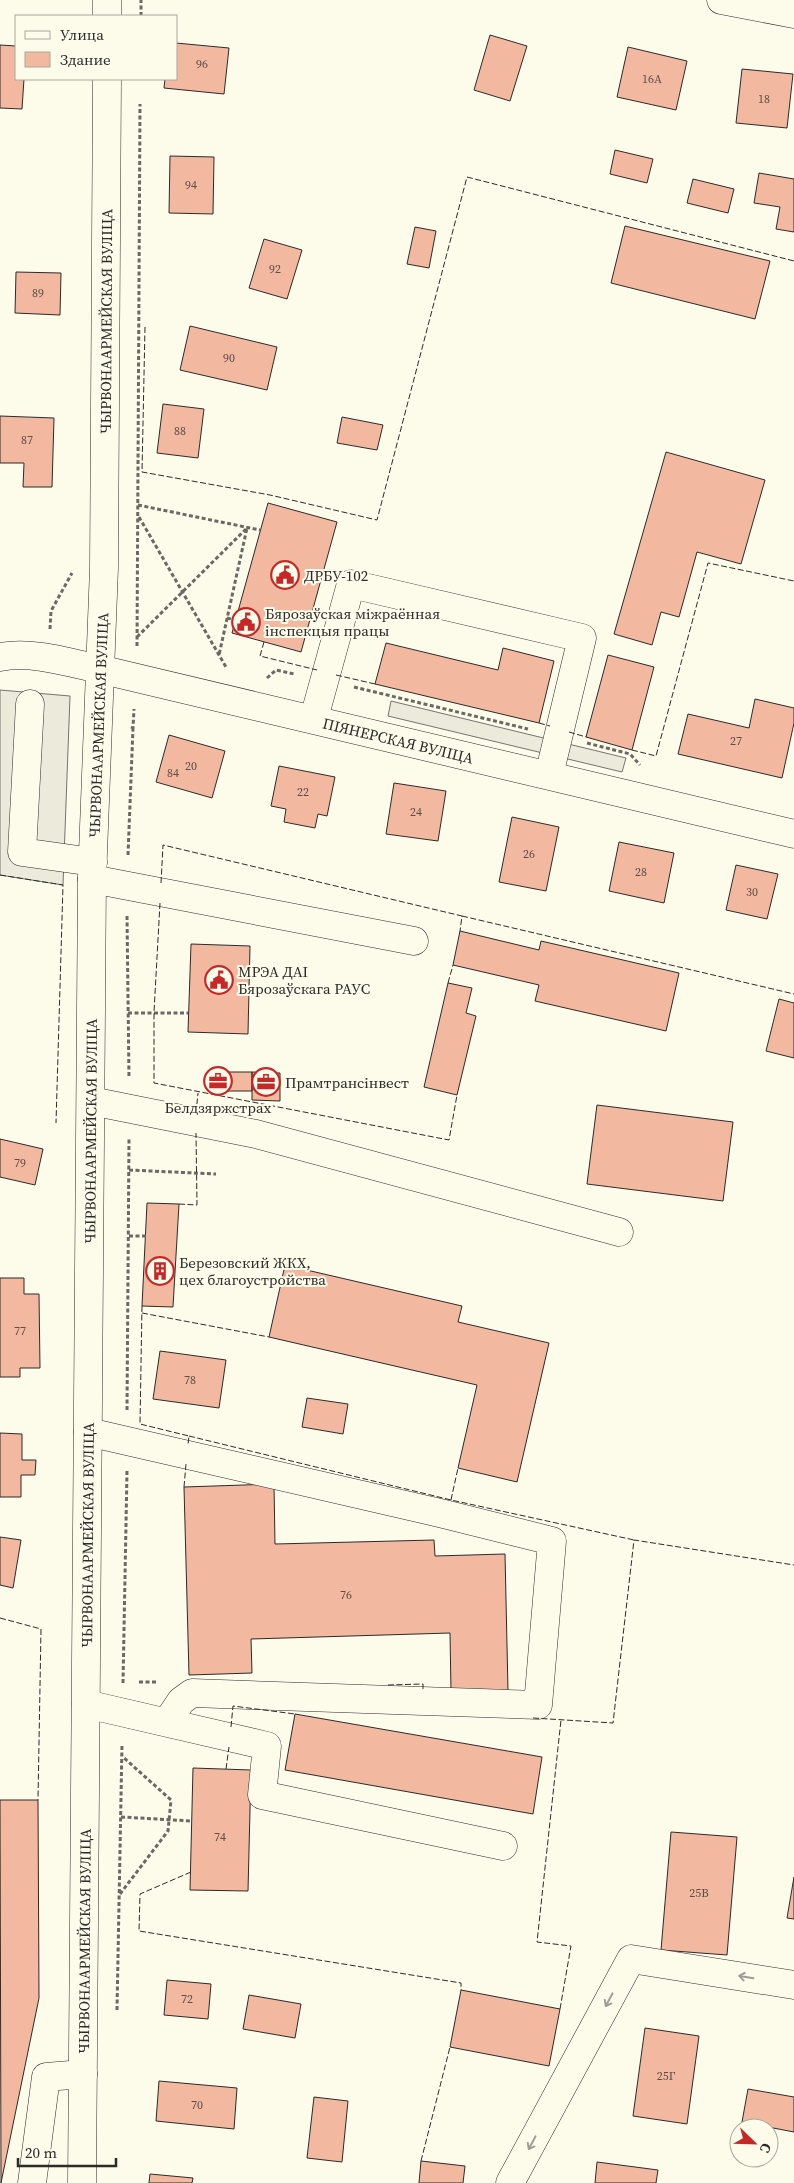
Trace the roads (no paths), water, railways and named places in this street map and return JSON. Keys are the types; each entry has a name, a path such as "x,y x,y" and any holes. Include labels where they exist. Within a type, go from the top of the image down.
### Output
{"main road":[{"path":"107,0 107,15"},
{"path":"721,0 794,14"},
{"name":"ЧЫРВОНААРМЕЙСКАЯ ВУЛІЦА","path":"82,2183 92,871 104,568 107,80"},
{"path":"314,718 351,584 582,638 549,775"},
{"name":"ПІЯНЕРСКАЯ ВУЛІЦА","path":"0,657 11,655 48,658 99,669 314,718 794,834"},
{"path":"30,704 22,852 92,871 127,886 414,941"},
{"path":"90,1100 256,1134 619,1232"},
{"path":"88,1432 552,1541 538,1704 192,1693 181,1701 167,1722"},
{"path":"86,1704 267,1746 262,1795 503,1846"},
{"path":"510,2183 631,1959 794,1985"},
{"path":"32,2183 46,2077 82,2074"}],"place":[{"name":"ДРБУ-102","path":"285,575"},
{"name":"Бярозаўская міжраённая інспекцыя працы","path":"246,622"},
{"name":"МРЭА ДАІ Бярозаўскага РАУС","path":"219,980"},
{"name":"Белдзяржстрах","path":"218,1081"},
{"name":"Прамтрансінвест","path":"266,1082"},
{"name":"Березовский ЖКХ, цех благоустройства","path":"160,1271"}]}
